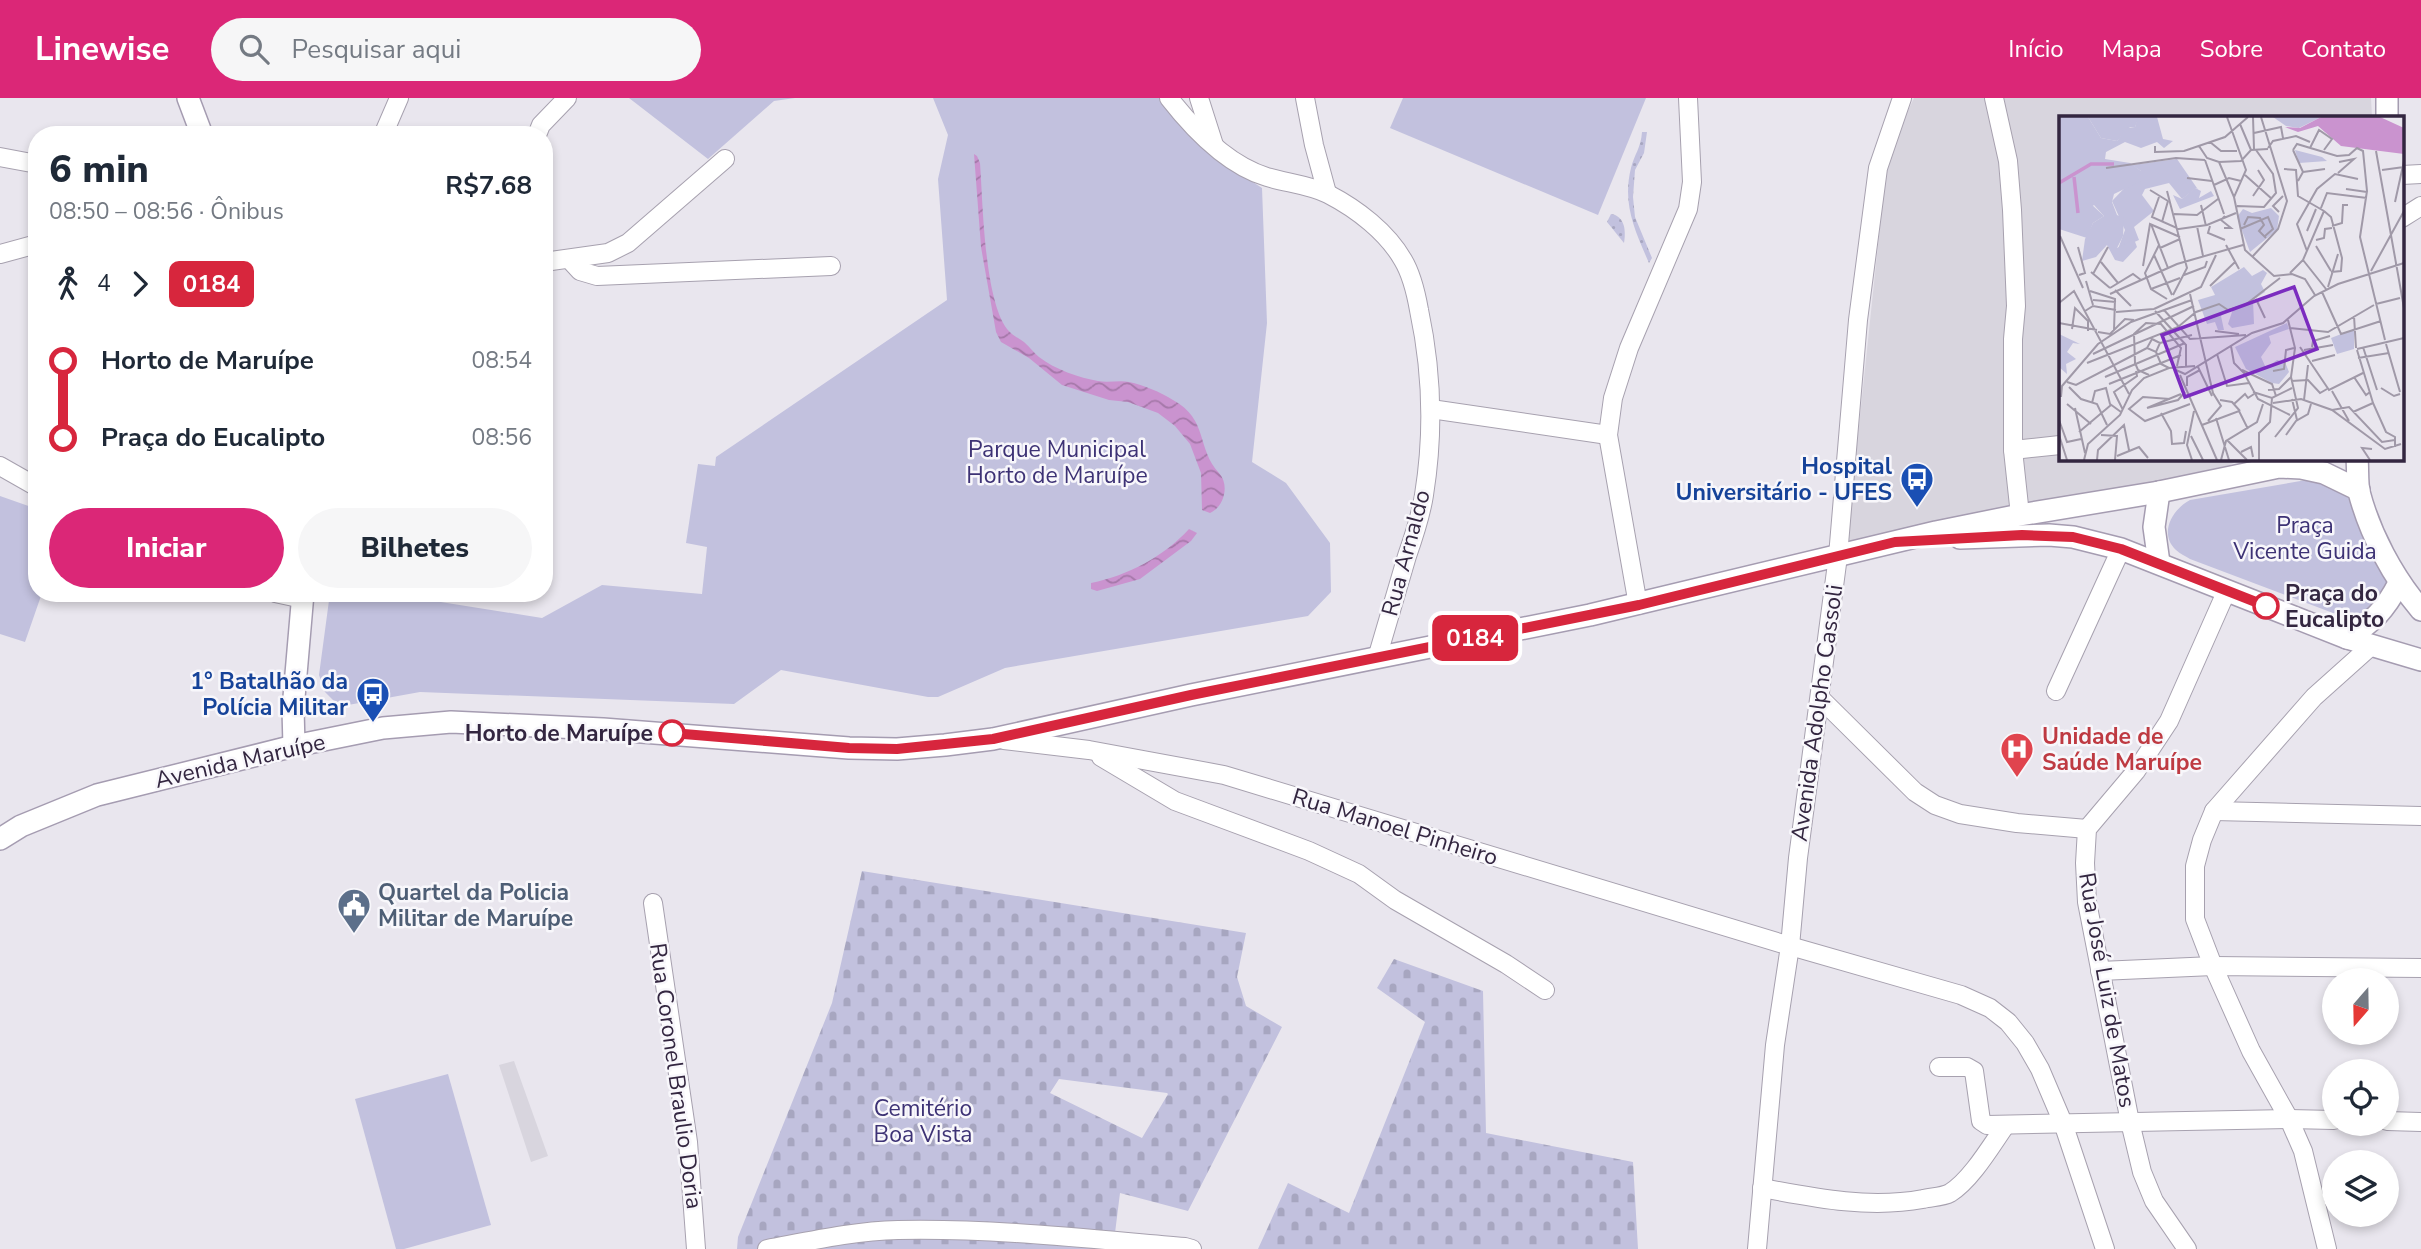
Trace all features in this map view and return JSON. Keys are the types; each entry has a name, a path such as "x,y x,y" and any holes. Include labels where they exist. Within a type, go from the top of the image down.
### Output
{"main road":[{"path":"188,98 199,126"},
{"path":"2387,98 2388,116"},
{"path":"2357,460 2358,490 2386,560 2399,583 2421,610"},
{"path":"2358,490 2324,473 2281,463 2159,492 2154,527 2159,563 2347,638 2421,660"},
{"name":"Avenida Maruípe","path":"0,839 21,826 97,795 294,746 383,728 451,722 603,729 849,748 897,749 993,739 1377,657 1639,605 1895,542 2020,515 2159,492"},
{"name":"Avenida Maruípe","path":"1895,542 2049,535 2073,537 2121,549 2159,563"},
{"path":"2347,638 2376,618 2390,601 2399,583"},
{"path":"294,746 293,709 302,602"}],"street":[{"path":"387,126 399,98"},
{"path":"541,126 568,98"},
{"name":"Rua Arnaldo","path":"1169,98 1215,146 1244,167 1264,176 1327,193 1368,220 1391,242 1404,261 1414,285 1428,359 1431,409 1424,497 1377,657"},
{"path":"1199,98 1215,146"},
{"path":"1305,98 1327,193"},
{"path":"1639,605 1608,435 1613,398 1629,348 1688,209 1692,182 1688,98"},
{"name":"Avenida Adolpho Cassoli","path":"1757,1249 1775,1045 1790,946 1798,858 1838,556 1858,320 1878,167 1902,98"},
{"path":"1994,98 2008,161 2012,210 2016,306 2013,450 2020,515"},
{"path":"0,158 28,163"},
{"path":"553,261 608,253 628,243 725,159"},
{"path":"2404,217 2421,206"},
{"path":"0,254 28,246"},
{"path":"569,259 580,271 597,276 831,266"},
{"path":"1431,409 1608,435"},
{"path":"2013,450 2059,445"},
{"path":"0,466 28,481"},
{"path":"2056,691 2121,549"},
{"path":"1820,698 1915,792 1935,805 1960,814 2017,823 2087,829 2136,771 2169,721 2227,590"},
{"path":"2327,1249 2303,1151 2289,1119 2251,1051 2213,967 2195,919 2195,866 2214,811 2314,697 2371,646"},
{"name":"Rua Manoel Pinheiro","path":"993,739 1089,750 1224,775 1961,995 1990,1008 2008,1022 2025,1043 2040,1069 2063,1123 2105,1249"},
{"path":"1089,750 1175,801 1297,846 1359,874 1395,900 1506,964 1545,990"},
{"path":"2214,811 2421,816"},
{"name":"Rua José Luiz de Matos","path":"2087,829 2087,902 2130,1122 2142,1172 2154,1201 2187,1249"},
{"name":"Rua Coronel Braulio Doria","path":"653,903 688,1142 696,1249"},
{"path":"2100,971 2213,967 2421,968"},
{"path":"1939,1067 1972,1068 1981,1121 1987,1125 2322,1120"},
{"path":"2399,1121 2421,1122"},
{"path":"1762,1188 1827,1201 1875,1203 1909,1201 1948,1194 1976,1165 2004,1126"},
{"path":"767,1249 844,1235 898,1230 1028,1233 1192,1249"}],"shaded area":[{"path":"1914,98 2371,98 2372,116 2059,116 2059,460 2238,460 2230,465 1846,549 1886,169 1892,144"},
{"path":"514,1061 548,1156 531,1162 499,1065"}],"green space":[{"path":"629,98 795,98 774,101 708,159"},
{"name":"Parque Municipal Horto de Maruípe","path":"933,98 1164,98 1236,171 1262,188 1267,323 1252,462 1286,483 1330,543 1331,592 1308,616 1005,668 938,697 781,670 734,704 420,692 348,705 335,702 325,692 319,675 329,602 441,602 542,618 602,585 702,594 707,547 686,543 698,464 715,466 716,457 947,300 938,179 948,135"},
{"path":"1403,98 1646,98 1598,215 1390,128"},
{"path":"1642,132 1647,132 1644,153 1635,170 1633,197 1635,217 1652,258 1649,263 1631,217 1628,194 1631,168"},
{"path":"1611,214 1622,221 1624,243 1607,222"},
{"name":"Praça Vicente Guida","path":"2312,479 2339,488 2357,508 2388,581 2373,610 2358,614 2333,613 2190,559 2178,551 2168,536 2173,515 2190,500"},
{"path":"0,496 28,506 28,602 39,602 25,642 0,634"},
{"name":"Cemitério Boa Vista","path":"862,871 1246,933 1237,977 1246,1006 1282,1027 1188,1211 1120,1193 1113,1249 737,1249 738,1237 832,1003","holes":["1059,1079 1167,1093 1142,1138 1050,1093"]},
{"path":"1394,959 1483,991 1486,1133 1633,1162 1638,1249 1258,1249 1288,1183 1349,1213 1425,1022 1377,988"},
{"path":"448,1074 491,1225 396,1249 355,1099"}],"water":[{"path":"974,154 980,163 993,296 1007,329 1039,357 1060,369 1098,381 1125,381 1140,385 1163,394 1184,408 1197,425 1207,454 1224,483 1222,501 1215,510 1210,513 1202,510 1201,473 1190,444 1175,426 1158,413 1128,402 1109,400 1062,385 1029,358 1001,342 996,332 981,247"},
{"path":"1189,529 1197,533 1191,541 1140,579 1097,591 1091,589 1091,583 1144,564 1168,548"}],"bus line":[{"name":"0184","path":"672,733 849,748 897,749 993,739 1191,695 1639,605 1895,542 2022,535 2073,537 2121,549 2266,606"}],"place":[{"name":"Hospital Universitário - UFES","path":"1917,509"},
{"name":"Praça do Eucalipto","path":"2266,606"},
{"name":"1° Batalhão da Polícia Militar","path":"373,724"},
{"name":"Horto de Maruípe","path":"672,733"},
{"name":"Unidade de Saúde Maruípe","path":"2017,779"},
{"name":"Quartel da Policia Militar de Maruípe","path":"354,935"}]}
